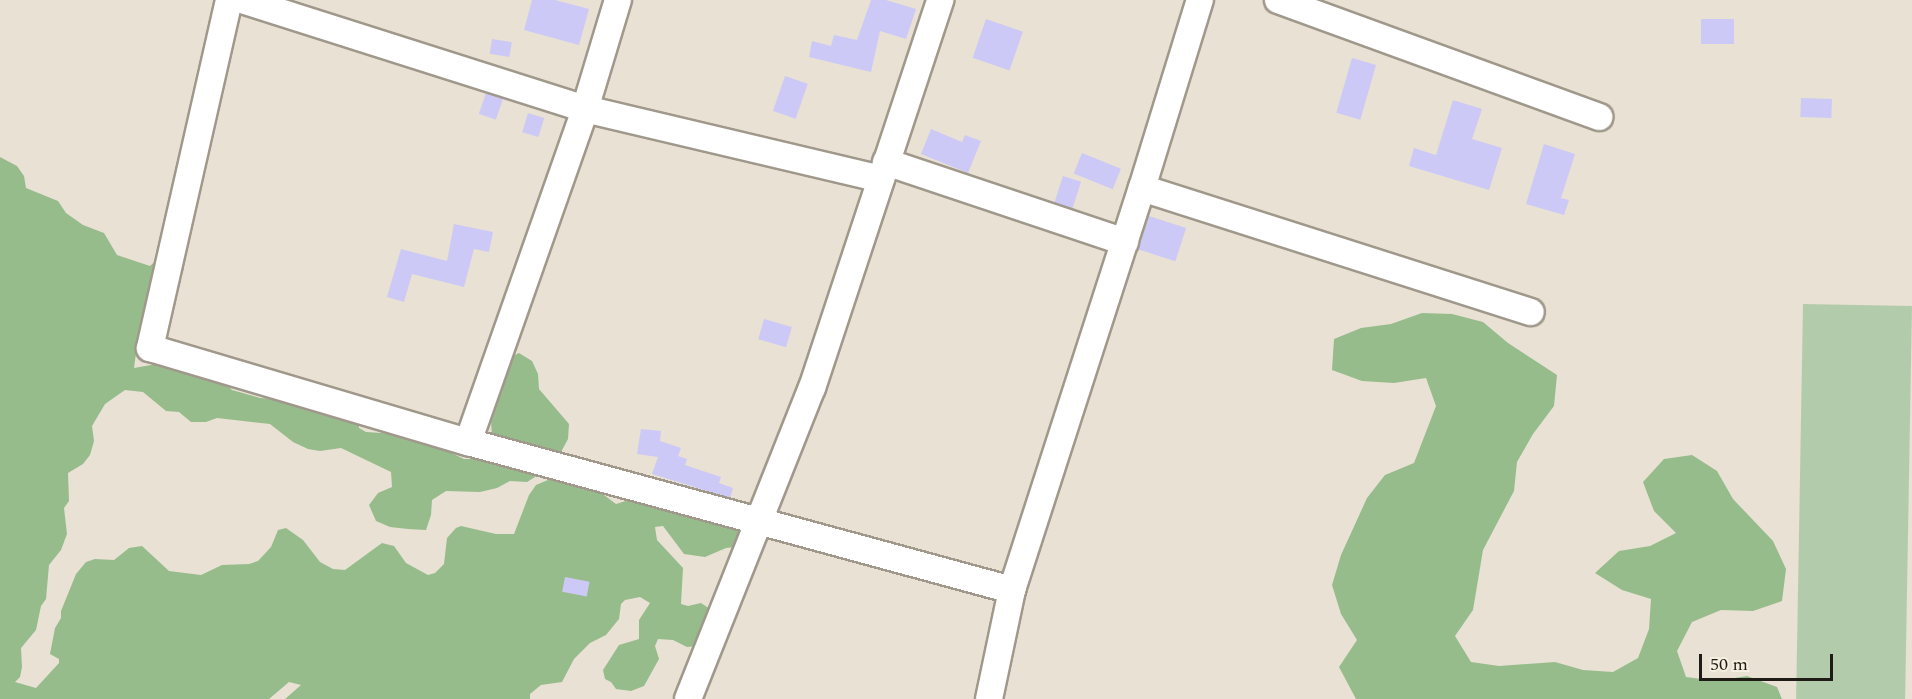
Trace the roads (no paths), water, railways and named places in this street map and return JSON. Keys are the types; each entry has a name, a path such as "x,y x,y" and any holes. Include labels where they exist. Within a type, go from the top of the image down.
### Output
{"street":[{"path":"229,0 150,348 468,442 1012,590"},
{"path":"242,0 585,109 883,171 1125,242"},
{"path":"468,442 585,109 618,0"},
{"path":"688,699 812,388 939,0"},
{"path":"989,699 1012,590 1125,242 1200,0"},
{"path":"1278,0 1599,117"},
{"path":"1142,188 1531,312"}]}
